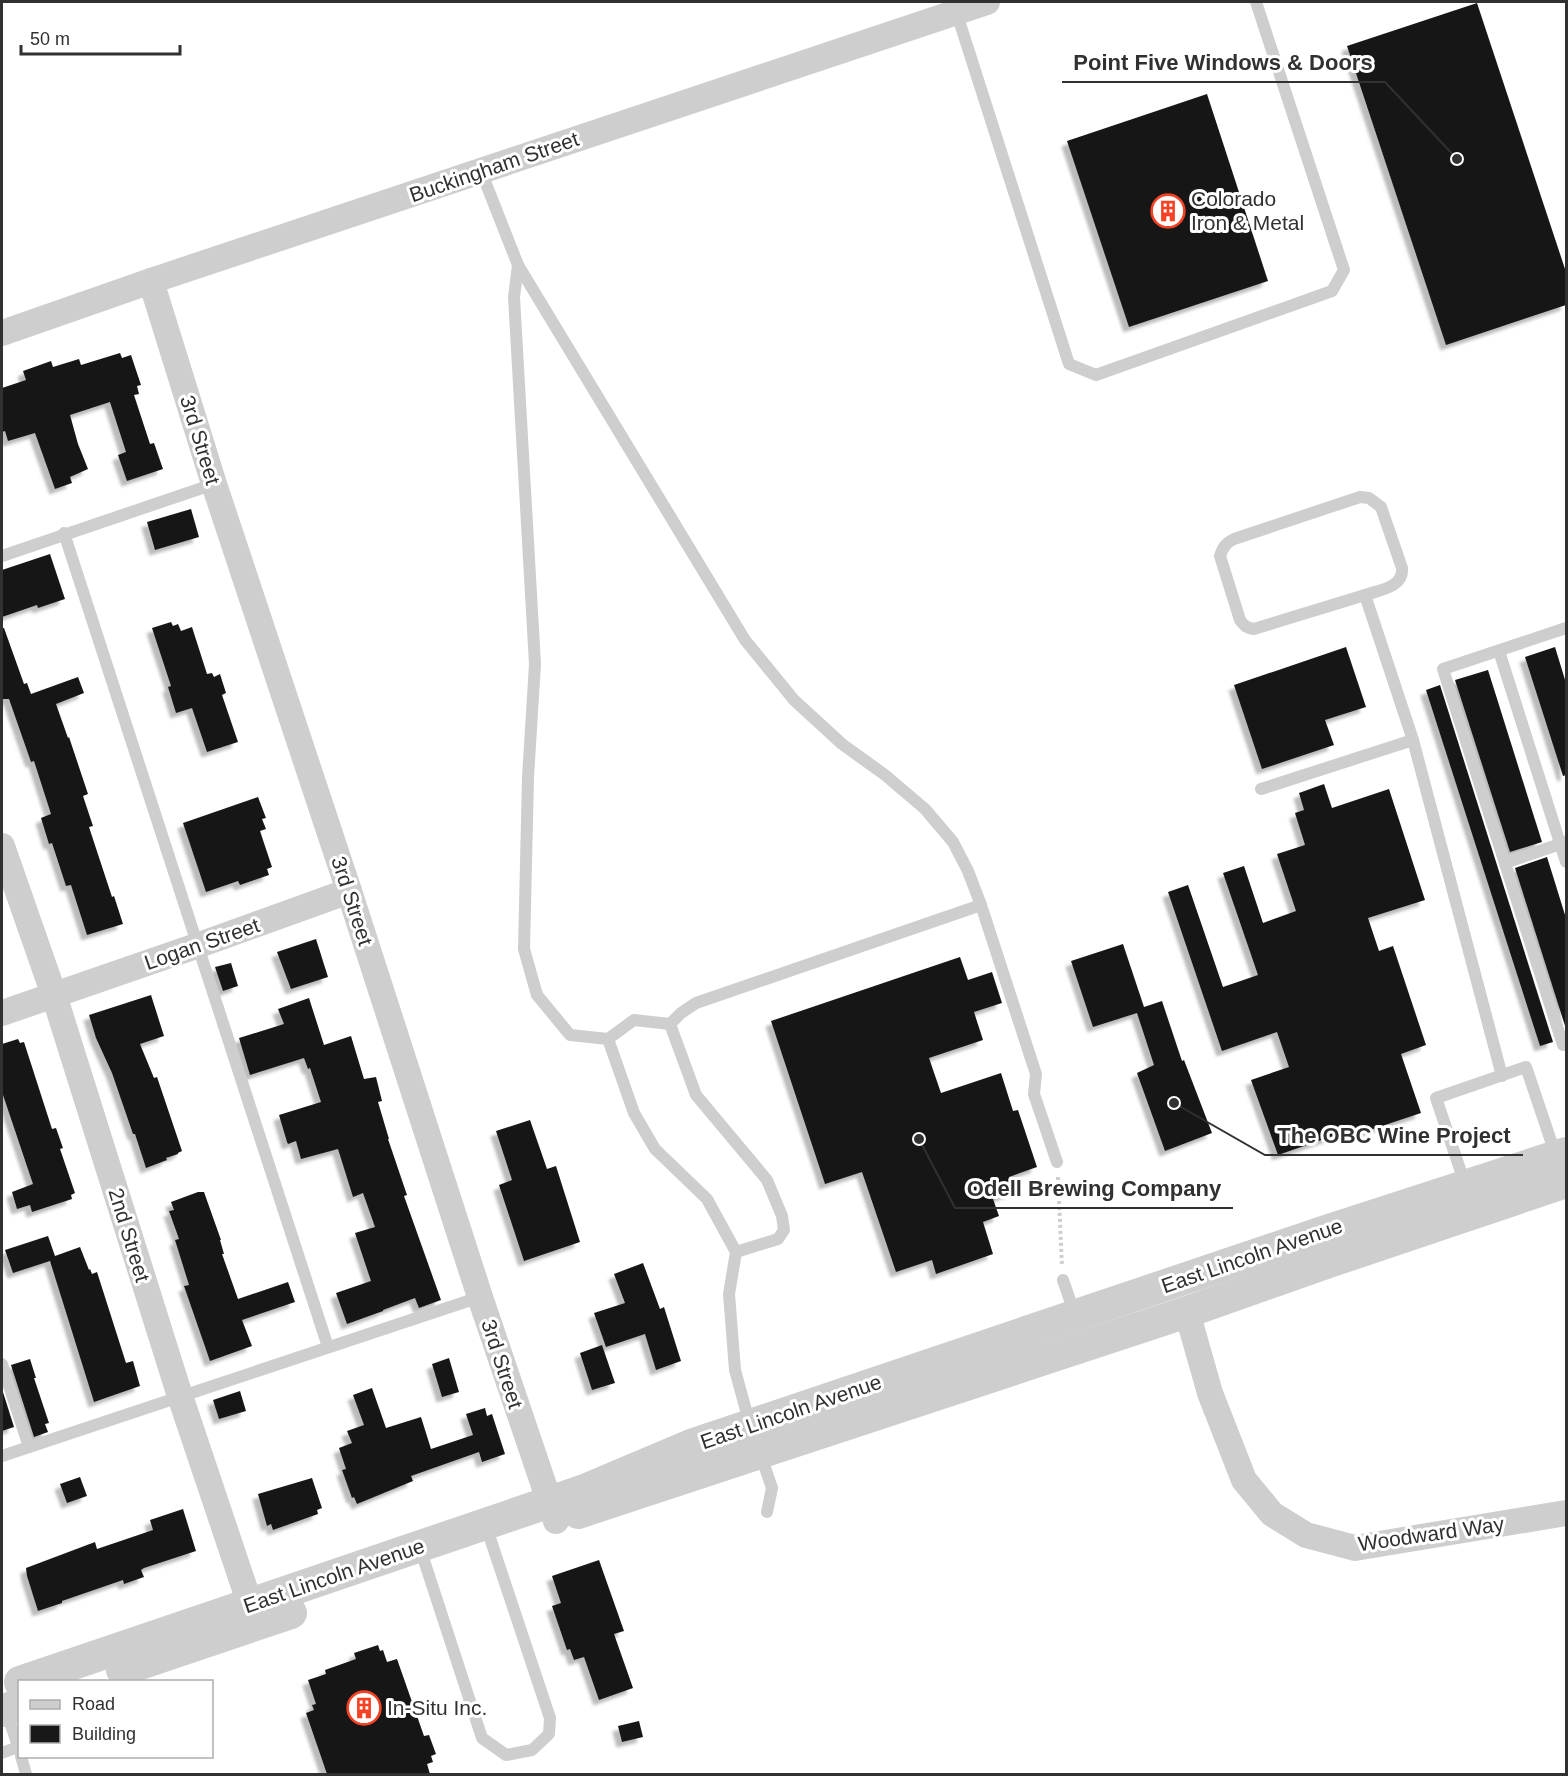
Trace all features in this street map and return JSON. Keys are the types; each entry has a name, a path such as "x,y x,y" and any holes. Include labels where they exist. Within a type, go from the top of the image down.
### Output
{"street":[{"name":"Buckingham Street","path":"2,333 481,171 954,7 987,2"},
{"name":"3rd Street","path":"151,282 214,484 480,1297 553,1511"},
{"name":"2nd Street","path":"2,846 54,995 180,1396 254,1615"},
{"name":"Logan Street","path":"2,1012 349,891"},
{"name":"East Lincoln Avenue","path":"92,1680 254,1615 755,1439 1075,1316 1465,1185 1563,1169"},
{"name":"East Lincoln Avenue","path":"755,1439 1187,1312 1332,1261 1563,1169"},
{"name":"Woodward Way","path":"1187,1312 1210,1393 1244,1480 1272,1514 1306,1535 1355,1548 1564,1517"},
{"name":"East Lincoln Avenue","path":"27,1680 254,1615"},
{"name":"East Lincoln Avenue","path":"7,1703 18,1685"}],"lane":[{"path":"954,7 1069,364 1096,375 1332,291 1344,270 1256,2"},
{"path":"481,171 518,265 744,640 794,700 842,744 885,775 925,809 953,842 968,871 981,905 1036,1074 1034,1094 1057,1162"},
{"path":"518,265 514,297 535,664 528,777 524,949 537,995 570,1035 608,1039 634,1020 670,1024"},
{"path":"2,556 64,533 214,484"},
{"path":"1360,497 1368,498 1381,507 1403,574 1395,584 1365,595 1254,629 1248,628 1240,620 1220,556 1222,548 1234,539 1360,497"},
{"path":"64,533 328,1347"},
{"path":"1365,595 1413,740 1502,1076"},
{"path":"1566,631 1443,669 1563,1045 1566,1044"},
{"path":"1499,651 1564,843 1566,862"},
{"path":"1261,789 1413,740"},
{"path":"1505,862 1564,843"},
{"path":"670,1024 681,1013 696,1004 981,905"},
{"path":"670,1024 696,1095 767,1180 782,1216 784,1230 778,1239 736,1252"},
{"path":"608,1039 634,1113 655,1149 707,1199 736,1252 729,1294 735,1371 772,1488 767,1512"},
{"path":"1465,1185 1436,1098 1526,1067 1563,1169"},
{"path":"1062,1280 1075,1316"},
{"path":"2,1456 480,1297"},
{"path":"2,1364 29,1447"},
{"path":"423,1557 482,1738 506,1755 532,1750 549,1734 550,1718 489,1533"},
{"path":"7,1703 18,1744"},
{"path":"2,1753 18,1752"},
{"path":"22,1758 26,1774"}],"path":[{"path":"1057,1162 1062,1280"}],"building":[{"path":"1477,3 1566,272 1566,305 1446,345 1347,46"},
{"name":"Colorado Iron & Metal","path":"1207,94 1268,281 1129,327 1067,141"},
{"path":"120,353 122,358 131,355 141,385 137,386 139,394 134,395 150,444 154,443 163,469 127,481 118,455 126,452 110,402 70,415 88,469 70,477 72,483 55,489 35,433 8,441 5,431 2,432 2,388 26,380 23,371 51,361 53,367 79,359 81,365"},
{"path":"191,509 199,537 155,550 147,522"},
{"path":"50,554 65,599 38,608 37,605 2,617 2,570"},
{"path":"171,622 173,626 178,624 181,631 192,627 207,674 212,673 214,677 220,674 226,693 222,695 238,742 207,752 192,708 176,713 168,687 171,686 152,628"},
{"path":"2,628 4,628 24,684 27,683 31,694 78,677 84,693 56,704 88,794 83,796 93,826 89,827 123,924 87,935 71,885 66,886 41,818 51,814 34,761 31,762 9,699 2,699"},
{"path":"1346,647 1366,707 1325,720 1334,745 1262,769 1234,685"},
{"path":"1555,647 1566,683 1566,775 1563,776 1525,657"},
{"path":"1488,670 1542,842 1510,852 1455,680"},
{"path":"1440,685 1553,1042 1540,1046 1426,690"},
{"path":"1324,784 1332,808 1389,789 1425,900 1368,918 1379,951 1393,946 1426,1045 1401,1054 1421,1113 1364,1132 1362,1126 1278,1155 1251,1080 1289,1067 1277,1032 1222,1051 1168,892 1188,885 1223,987 1258,975 1223,873 1244,866 1263,923 1296,911 1277,854 1305,845 1295,813 1304,810 1299,793"},
{"path":"258,797 266,818 262,819 266,829 260,831 272,867 267,869 269,875 240,885 238,881 206,892 183,823"},
{"path":"1547,857 1566,918 1566,1029 1515,868"},
{"path":"316,939 328,977 291,989 277,952"},
{"path":"1123,944 1144,1007 1162,1001 1182,1061 1184,1060 1212,1133 1165,1151 1137,1073 1154,1065 1137,1013 1093,1027 1071,961"},
{"path":"960,957 968,980 992,972 1002,1003 974,1012 983,1040 929,1058 941,1093 1001,1073 1013,1111 1018,1110 1037,1167 1009,1177 1014,1191 993,1199 999,1216 983,1222 993,1254 936,1274 932,1260 896,1272 862,1172 825,1184 771,1021"},
{"path":"231,963 238,986 223,991 215,967"},
{"path":"151,995 164,1036 140,1044 154,1078 157,1077 182,1151 146,1168 89,1015"},
{"path":"309,998 324,1045 351,1036 364,1079 376,1077 382,1101 378,1102 407,1195 404,1196 441,1300 419,1308 415,1298 347,1324 336,1293 371,1281 355,1233 375,1227 363,1193 353,1197 338,1149 301,1159 296,1141 288,1144 287,1142 279,1115 321,1102 310,1068 308,1069 304,1058 250,1075 239,1038 284,1024 278,1009"},
{"path":"18,1039 20,1043 24,1042 52,1129 56,1128 63,1148 60,1149 75,1193 71,1195 72,1199 32,1212 30,1205 17,1209 12,1192 33,1184 2,1092 2,1044"},
{"path":"530,1120 547,1169 556,1166 580,1242 524,1261 499,1185 512,1180 496,1131"},
{"path":"204,1192 238,1299 288,1282 295,1302 242,1320 252,1346 210,1361 184,1286 189,1285 175,1240 179,1239 169,1211 174,1210 171,1202"},
{"path":"48,1236 55,1256 80,1247 89,1270 92,1274 97,1272 126,1363 133,1361 140,1386 94,1402 50,1261 13,1273 5,1250"},
{"path":"643,1263 660,1309 664,1307 681,1361 656,1370 645,1334 606,1347 594,1313 625,1303 614,1274"},
{"path":"602,1345 615,1383 592,1390 580,1353"},
{"path":"449,1358 459,1392 442,1397 432,1364"},
{"path":"30,1359 49,1423 45,1424 48,1432 34,1437 11,1365"},
{"path":"372,1388 386,1428 421,1417 431,1449 473,1435 466,1414 485,1408 487,1416 492,1414 505,1454 482,1462 479,1452 411,1476 413,1481 357,1504 354,1497 352,1498 342,1470 346,1469 339,1448 352,1443 347,1431 364,1425 353,1395"},
{"path":"2,1389 14,1427 2,1431"},
{"path":"240,1391 246,1411 219,1419 213,1400"},
{"path":"80,1477 87,1496 67,1503 60,1484"},
{"path":"312,1478 322,1508 317,1510 318,1514 273,1530 271,1524 267,1526 258,1494"},
{"path":"183,1509 196,1551 144,1568 141,1570 144,1577 124,1584 123,1580 38,1611 26,1568 95,1542 97,1549 153,1530 150,1520"},
{"path":"599,1560 624,1631 614,1634 633,1688 599,1700 584,1657 574,1660 570,1649 567,1650 552,1606 561,1603 552,1576"},
{"name":"In-Situ Inc.","path":"378,1645 380,1651 383,1650 387,1662 397,1659 424,1736 429,1735 436,1754 431,1756 433,1762 427,1764 430,1774 327,1774 306,1713 314,1710 312,1705 316,1704 308,1680 326,1674 325,1670 356,1659 354,1653"},
{"path":"639,1721 643,1737 622,1742 618,1726"}],"place":[{"name":"Point Five Windows & Doors","path":"1457,159"},
{"name":"Colorado Iron & Metal","path":"1168,211"},
{"name":"The OBC Wine Project","path":"1174,1103"},
{"name":"Odell Brewing Company","path":"919,1139"},
{"name":"In-Situ Inc.","path":"364,1708"}]}
